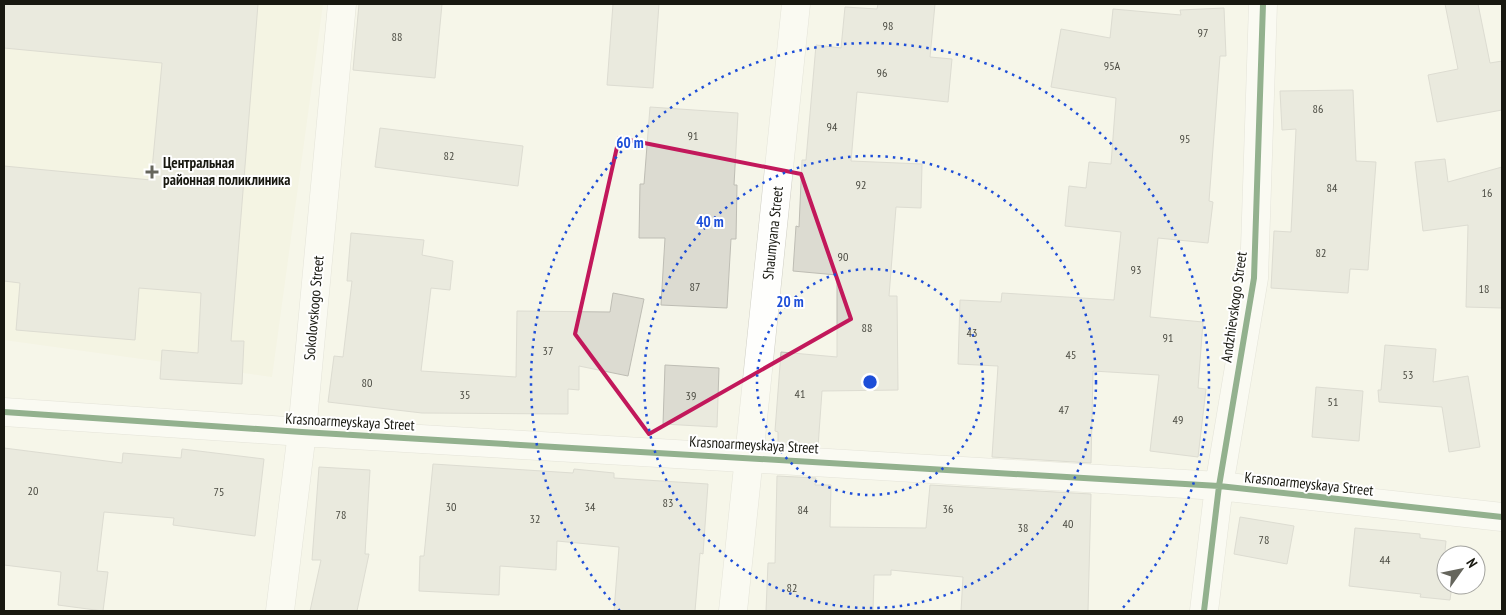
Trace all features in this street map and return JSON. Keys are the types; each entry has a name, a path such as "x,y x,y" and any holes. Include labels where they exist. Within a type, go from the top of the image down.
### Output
{"street":[{"name":"Sokolovskogo Street","path":"280,611 302,432 342,4"},
{"name":"Shaumyana Street","path":"733,611 796,4"},
{"name":"Andzhievskogo Street","path":"1204,611 1219,486 1254,278 1262,4"},
{"name":"Krasnoarmeyskaya Street","path":"4,412 302,432 1219,486 1502,517"}],"highlighted area":[{"path":"619,138 801,174 851,319 649,434 575,334"}],"shaded area":[{"name":"Центральная районная поликлиника","path":"4,4 323,4 272,377 4,340"}],"building":[{"path":"4,4 258,4 231,341 244,341 242,384 160,379 162,350 198,353 201,293 139,288 135,340 16,330 20,283 4,281 4,166 151,180 162,63 4,48"},
{"path":"359,4 442,4 435,78 353,70"},
{"path":"613,4 659,4 653,88 607,85"},
{"path":"878,4 935,4 930,57 952,59 948,102 857,92 851,161 922,164 921,208 896,207 889,296 897,296 898,390 822,391 818,447 778,444 778,432 775,431 781,352 837,357 837,275 793,271 796,226 799,227 802,160 806,160 816,45 841,48 845,7 877,9"},
{"path":"1445,4 1478,4 1490,63 1502,61 1502,110 1437,122 1428,75 1458,69"},
{"path":"1224,8 1226,56 1220,56 1209,201 1213,202 1208,243 1158,238 1150,317 1203,322 1198,388 1206,389 1198,457 1150,451 1159,375 1093,371 1091,463 992,457 998,366 958,364 960,300 1001,302 1002,293 1114,300 1121,232 1065,226 1069,186 1086,188 1089,162 1111,164 1116,98 1051,87 1061,29 1110,38 1113,9 1181,15 1180,10"},
{"path":"1353,90 1356,161 1376,162 1368,270 1350,269 1348,293 1271,288 1274,231 1291,232 1296,129 1282,130 1280,91"},
{"path":"650,107 738,113 734,185 737,185 736,239 731,239 727,308 661,305 665,238 639,238 640,184 644,184"},
{"path":"380,128 523,146 518,186 375,167"},
{"path":"1445,159 1448,182 1502,167 1502,308 1466,307 1468,225 1423,231 1415,162"},
{"path":"351,233 424,240 422,255 453,261 450,290 431,288 421,371 516,377 517,311 610,312 613,293 644,299 628,376 579,366 579,390 568,389 568,414 422,413 328,402 334,356 343,357 352,281 347,281"},
{"path":"1385,345 1436,349 1433,382 1468,376 1480,447 1449,452 1442,407 1379,402 1378,390 1381,390"},
{"path":"665,365 719,368 717,427 663,424"},
{"path":"1316,387 1363,391 1359,441 1312,437"},
{"path":"4,448 122,463 123,453 181,458 182,449 264,459 255,536 173,525 174,518 104,512 97,571 108,572 103,611 58,605 61,572 4,565"},
{"path":"433,464 573,473 574,469 614,473 614,478 708,484 703,554 700,553 695,611 614,611 619,547 557,541 556,570 500,566 499,595 419,591 420,556 424,556"},
{"path":"319,467 370,470 365,554 369,554 357,611 310,611 321,560 312,560"},
{"path":"777,476 816,478 815,485 831,485 830,527 926,528 930,485 1091,494 1088,611 961,611 963,577 891,570 891,575 874,575 873,611 766,611 768,563 775,563"},
{"path":"1240,517 1294,526 1287,564 1234,554"},
{"path":"1355,528 1420,534 1420,538 1446,541 1446,545 1436,545 1436,595 1451,595 1450,600 1420,597 1421,594 1349,586"}],"cycle path":[{"path":"1204,611 1219,486 1254,278 1263,4"},
{"path":"4,412 302,432 1219,486 1502,517"}],"place":[{"name":"Центральная районная поликлиника","path":"152,172"}]}
